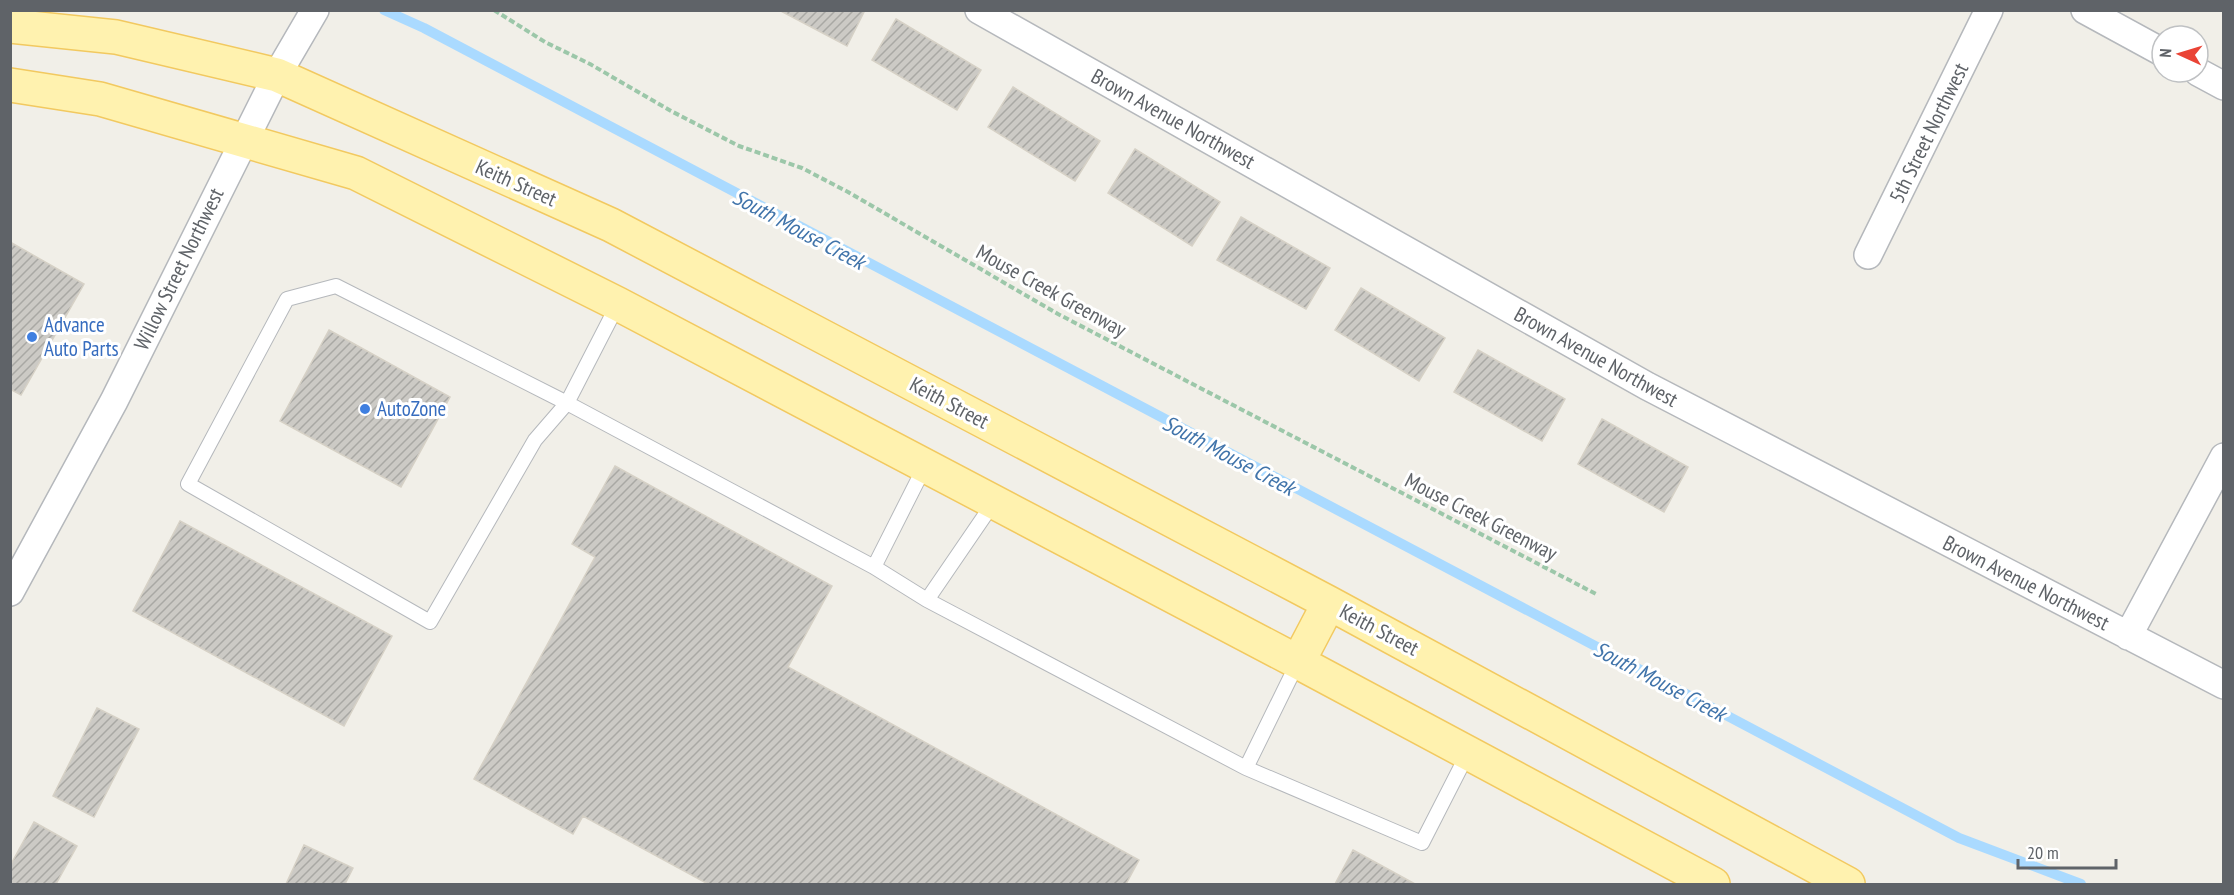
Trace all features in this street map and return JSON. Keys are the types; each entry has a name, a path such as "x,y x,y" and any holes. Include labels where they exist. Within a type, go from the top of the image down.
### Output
{"main road":[{"name":"Keith Street","path":"10,26 116,37 277,75 611,225 1329,603 1848,885"},
{"path":"10,85 100,99 356,173 618,304 1298,662 1713,885"},
{"path":"1298,662 1329,603"}],"street":[{"name":"Willow Street Northwest","path":"10,592 114,401 277,75 315,10"},
{"name":"Brown Avenue Northwest","path":"979,10 1024,21 1647,386 2223,685"},
{"name":"5th Street Northwest","path":"1868,255 1989,10"},
{"path":"2085,10 2150,45"},
{"path":"2128,636 2223,457"}],"lane":[{"path":"618,304 567,404 535,440 430,622 188,484 287,299 336,286 567,404 874,567 927,600 1246,768 1422,843 1468,753"},
{"path":"874,567 926,466"},
{"path":"927,600 994,502"},
{"path":"1246,768 1298,662"}],"path":[{"name":"Mouse Creek Greenway","path":"494,10 545,42 590,64 671,111 739,146 802,168 1058,315 1596,594"}],"building":[{"path":"779,10 865,10 847,46"},
{"path":"896,19 981,70 957,110 872,60"},
{"path":"1013,87 1100,141 1075,181 988,127"},
{"path":"1135,149 1220,202 1192,246 1108,193"},
{"path":"1241,217 1330,268 1306,309 1217,260"},
{"name":"Advance Auto Parts","path":"10,242 84,284 21,395 10,389"},
{"path":"1361,288 1445,338 1419,381 1335,330"},
{"name":"AutoZone","path":"329,330 450,397 401,487 280,421"},
{"path":"1478,350 1565,399 1542,441 1454,392"},
{"path":"1602,419 1688,467 1664,512 1578,464"},
{"path":"615,466 832,586 788,667 1139,860 1126,884 708,884 583,816 573,834 474,779 595,557 572,544"},
{"path":"180,521 392,636 344,726 133,611"},
{"path":"97,708 139,729 94,817 53,796"},
{"path":"34,822 77,846 56,884 10,884 10,866"},
{"path":"304,845 353,868 345,884 286,884"},
{"path":"1353,850 1415,884 1335,884"}],"waterway":[{"name":"South Mouse Creek","path":"384,10 424,28 1959,838 2081,884"}],"place":[{"name":"Advance Auto Parts","path":"32,337"},
{"name":"AutoZone","path":"365,409"}]}
